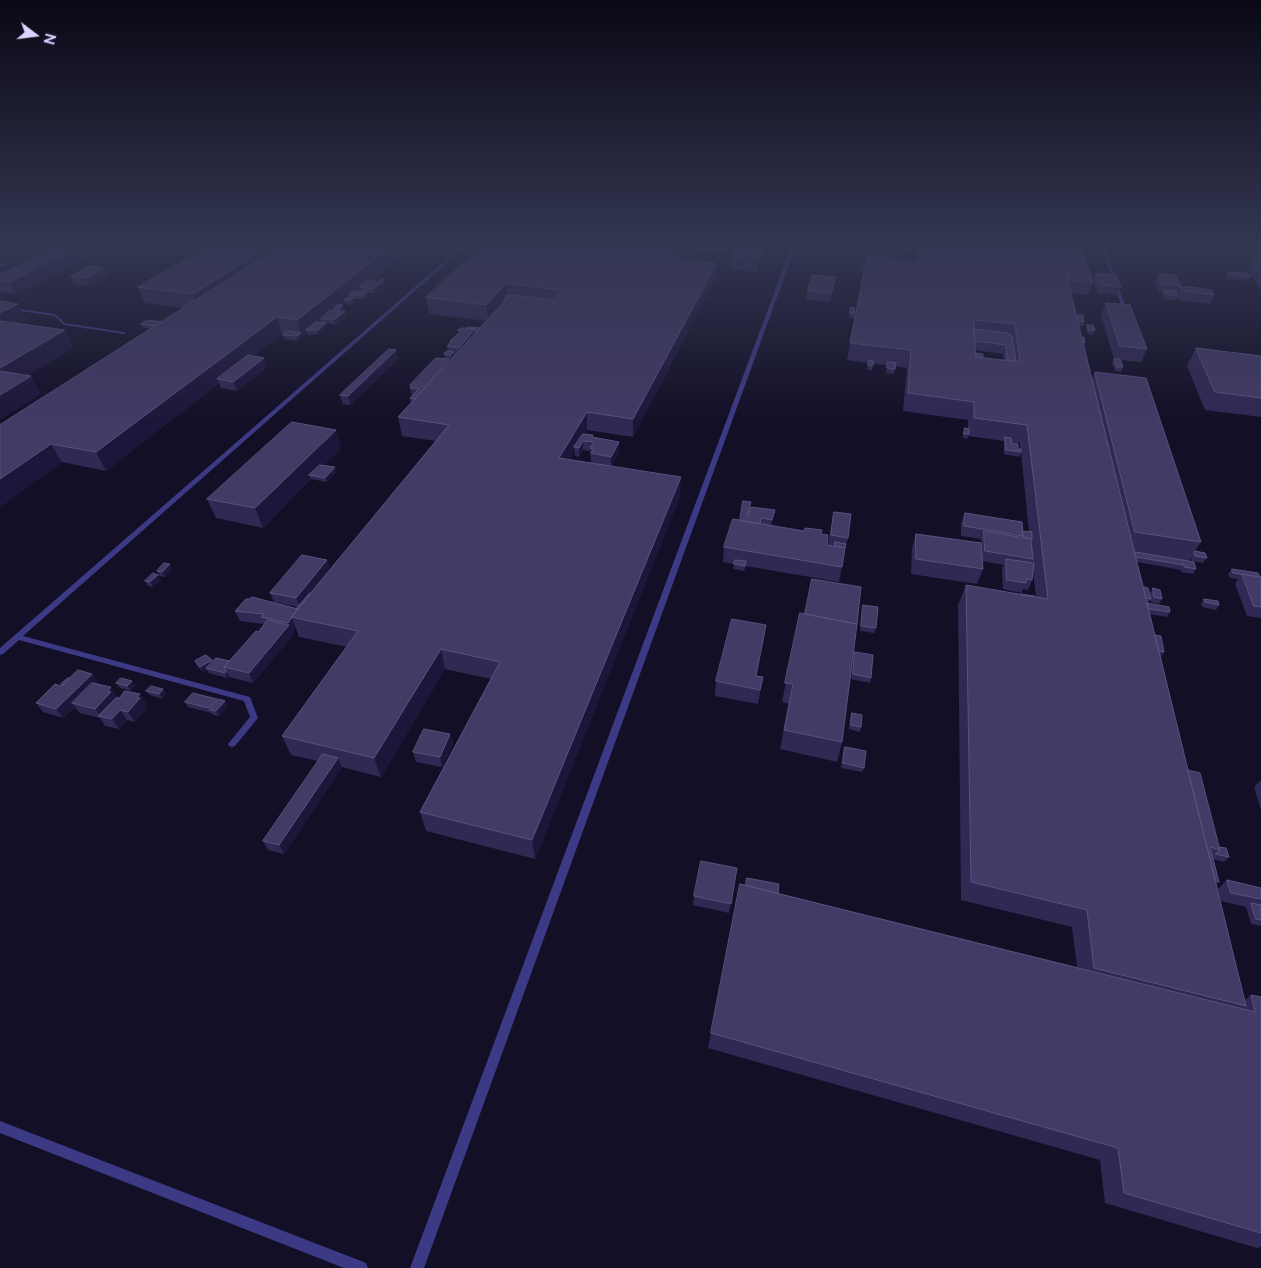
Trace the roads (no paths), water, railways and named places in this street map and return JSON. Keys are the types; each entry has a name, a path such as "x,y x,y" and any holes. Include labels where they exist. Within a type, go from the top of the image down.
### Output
{"lane":[{"path":"0,652 398,304"},
{"path":"417,1268 772,304"},
{"path":"1122,304 1129,324"},
{"path":"0,307 55,315 64,324 124,333"},
{"path":"18,637 247,699 254,718 232,744"},
{"path":"0,1127 361,1268"}]}
